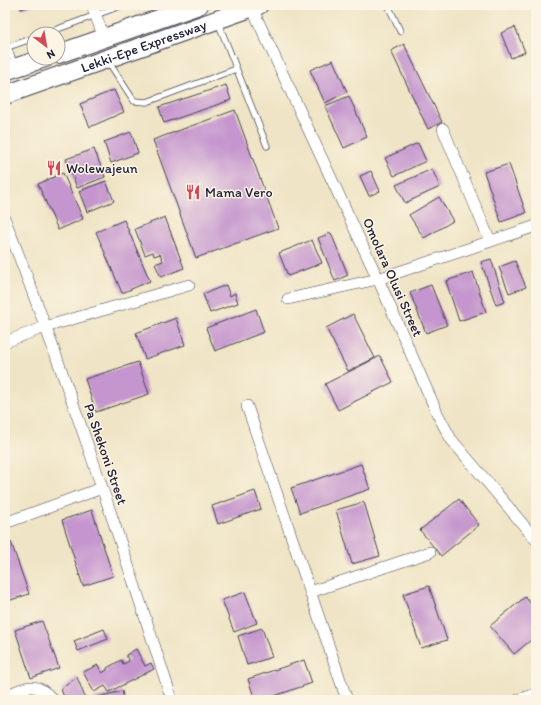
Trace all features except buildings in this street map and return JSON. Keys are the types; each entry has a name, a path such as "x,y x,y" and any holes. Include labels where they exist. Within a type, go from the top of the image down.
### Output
{"highway":[{"name":"Lekki-Epe Expressway","path":"66,51 104,38 166,11 199,5"},
{"name":"Lekki-Epe Expressway","path":"5,95 256,6"},
{"path":"10,70 26,65"}],"street":[{"name":"Omolara Olusi Street","path":"256,6 438,415 451,438 536,540"},
{"path":"94,10 104,38"},
{"path":"443,129 490,241"},
{"name":"Pa Shekoni Street","path":"5,220 102,488 172,700"},
{"path":"288,300 378,279 536,226"},
{"path":"5,342 45,327 188,285"},
{"path":"247,406 347,700"},
{"path":"5,523 102,488"},
{"path":"310,592 430,552"},
{"path":"5,696 26,686 35,686 46,692 53,700"},
{"path":"518,700 536,694"}],"lane":[{"path":"61,26 94,10 124,5"},
{"path":"388,5 400,31"},
{"path":"217,20 267,146"},
{"path":"10,70 7,48 26,41"},
{"path":"107,59 134,101 147,102 236,69"}],"place":[{"name":"Wolewajeun","path":"54,168"},
{"name":"Mama Vero","path":"193,192"}]}
